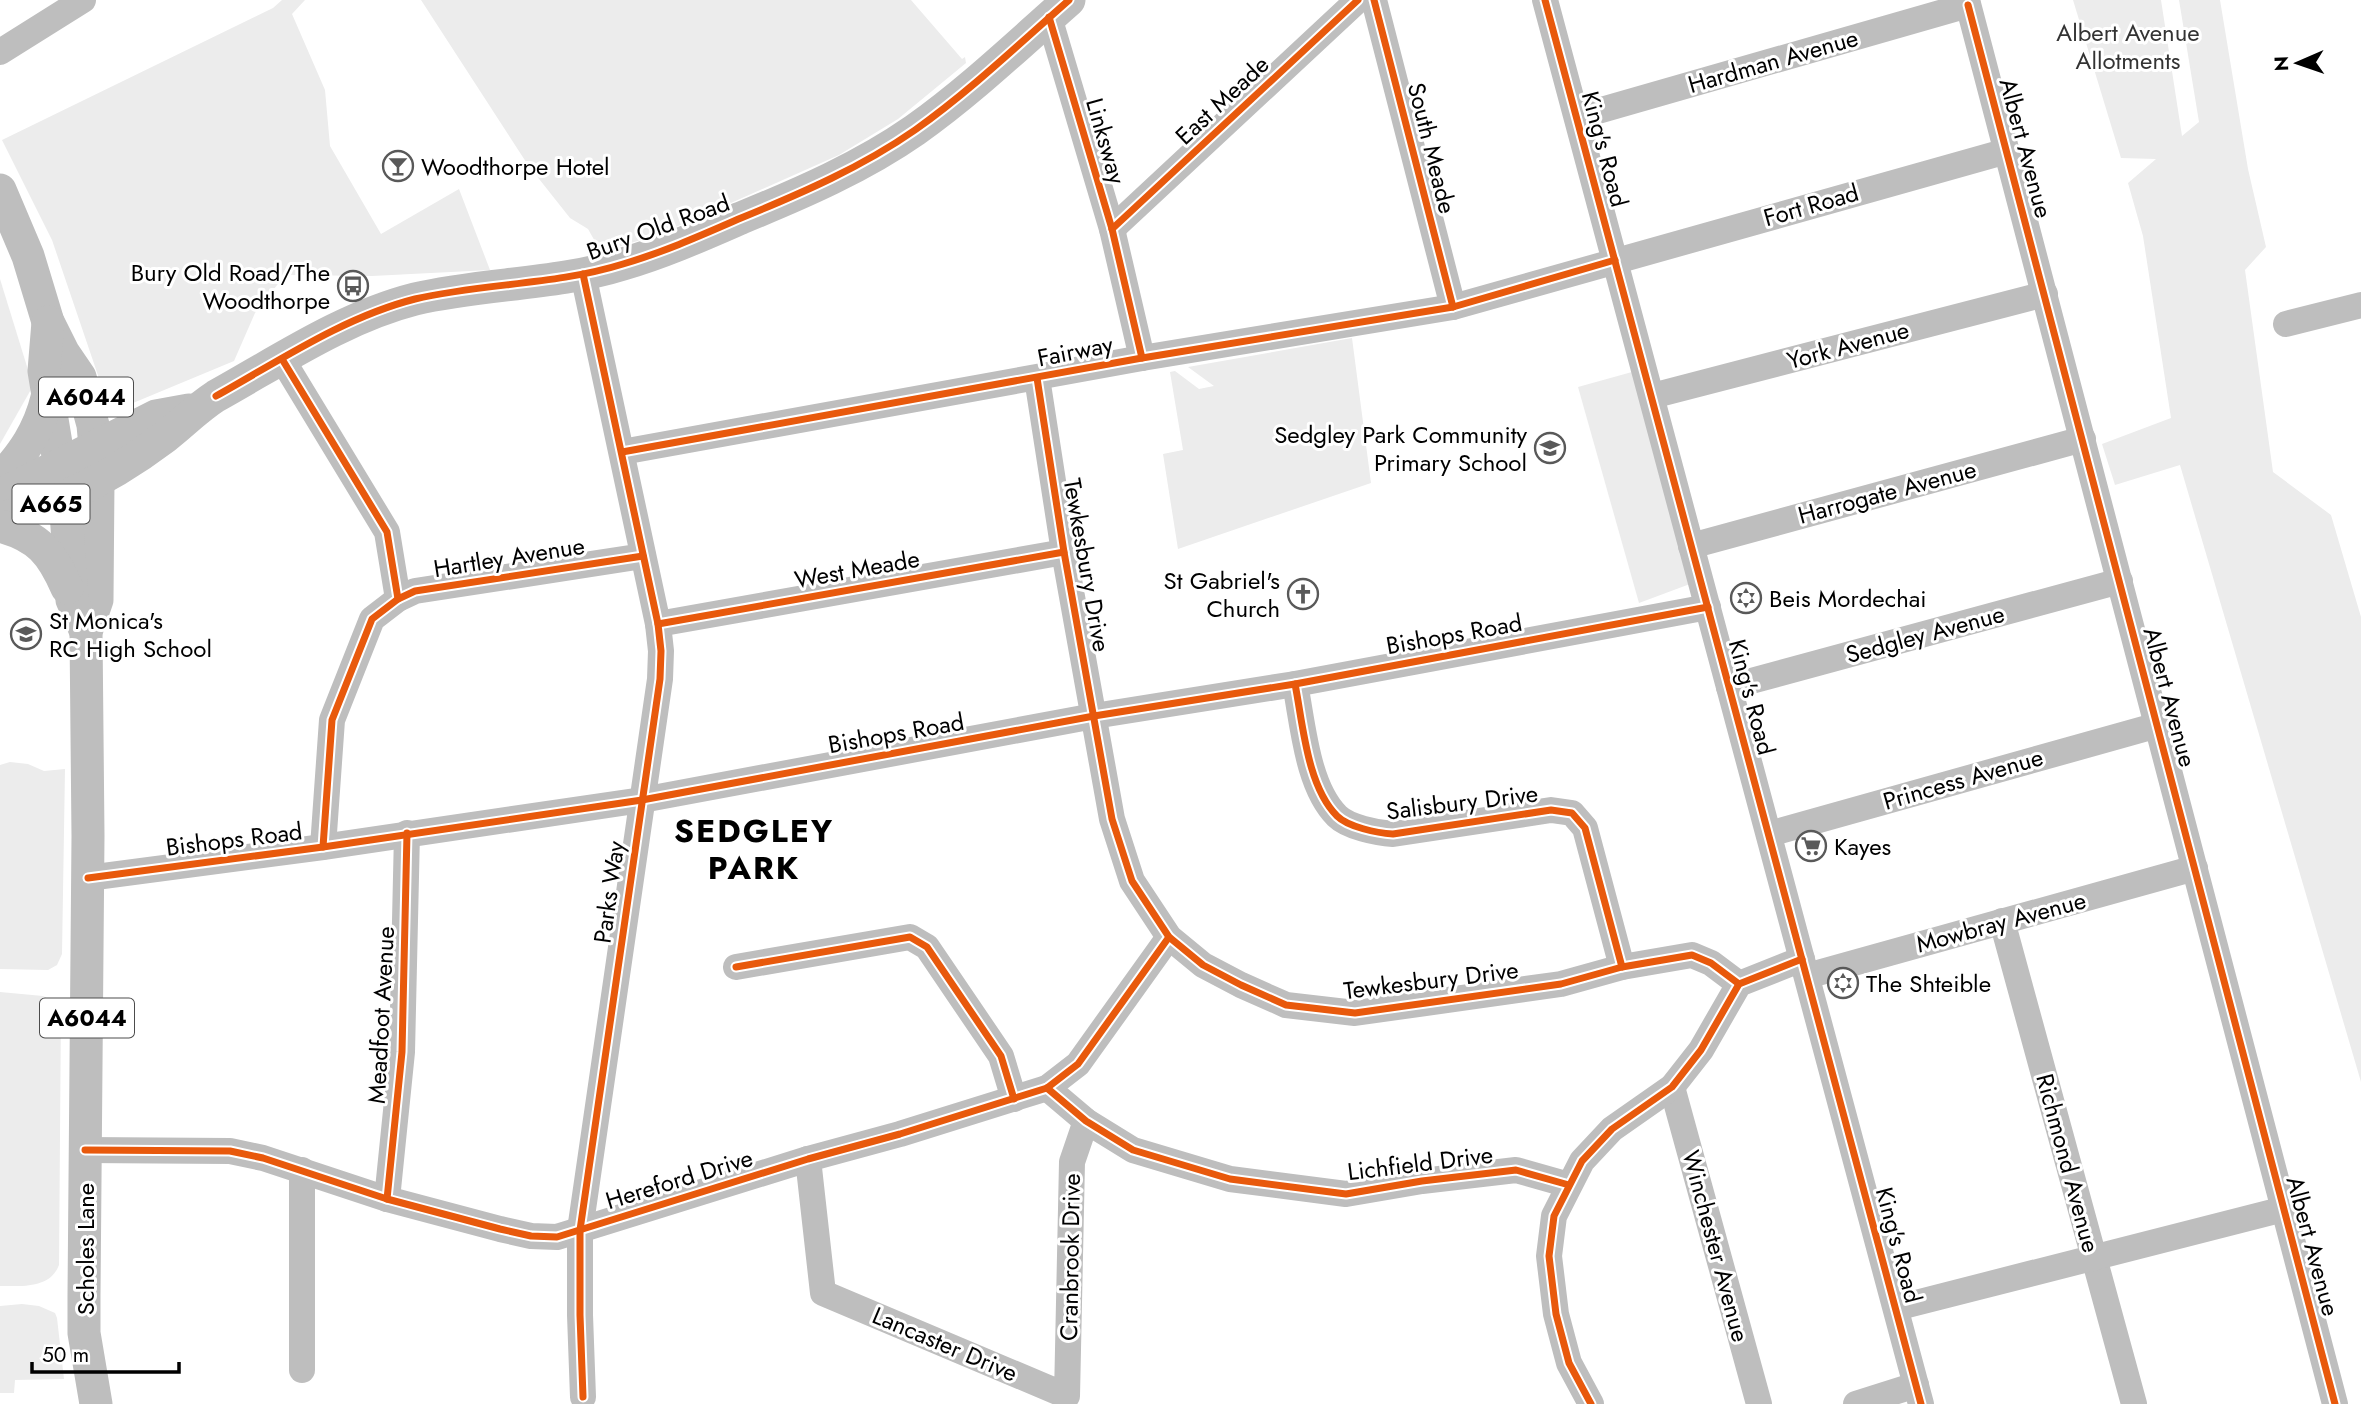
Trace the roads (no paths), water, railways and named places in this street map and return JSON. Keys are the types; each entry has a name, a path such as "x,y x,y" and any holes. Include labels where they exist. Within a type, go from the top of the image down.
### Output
{"main road":[{"name":"Bury Old Road","path":"0,519 156,416 195,409 347,324 379,310 459,290 583,274 621,265 678,245 791,198 880,153 960,97 1059,9"},
{"name":"A6044","path":"0,191 28,256 48,322 62,352 64,382 79,469"},
{"name":"A6044","path":"48,322 44,371 47,398 79,469"},
{"path":"0,479 32,439 42,418 47,398"},
{"name":"Bury Old Road","path":"0,495 79,469"},
{"name":"Scholes Lane","path":"79,469 72,600 86,632"},
{"name":"Scholes Lane","path":"79,469 97,600 86,632 88,878 84,1333 96,1404"},
{"path":"0,526 33,539 48,552 72,600"}],"street":[{"path":"0,52 83,0"},
{"name":"East Meade","path":"1112,229 1358,0"},
{"name":"South Meade","path":"1374,0 1453,306"},
{"name":"King's Road","path":"1545,0 1918,1394"},
{"name":"Hardman Avenue","path":"1577,117 1967,3"},
{"name":"Albert Avenue","path":"1967,3 2335,1404"},
{"name":"Linksway","path":"1059,9 1142,358"},
{"name":"Fort Road","path":"1615,260 2007,151"},
{"name":"Fairway","path":"622,452 1142,358 1453,306 1615,260"},
{"name":"Parks Way","path":"583,274 658,624 661,650 660,679 580,1230 583,1397"},
{"name":"York Avenue","path":"1652,396 2045,294"},
{"path":"2286,324 2361,305"},
{"path":"282,359 387,532 398,599"},
{"name":"Tewkesbury Drive","path":"1037,378 1064,552 1112,819 1132,881 1169,937 1203,965 1286,1004 1355,1013 1561,984 1622,967 1692,955 1711,963 1739,984"},
{"name":"Harrogate Avenue","path":"1691,546 2083,439"},
{"name":"West Meade","path":"658,624 1064,552"},
{"name":"Hartley Avenue","path":"323,847 332,720 372,619 398,599 415,591 643,556"},
{"name":"Sedgley Avenue","path":"1729,687 2120,581"},
{"name":"Bishops Road","path":"88,878 642,800 1094,716 1295,684 1708,607"},
{"name":"Salisbury Drive","path":"1295,684 1315,783 1338,817 1373,833 1393,834 1551,810 1572,813 1585,828 1622,967"},
{"name":"Princess Avenue","path":"1769,834 2158,725"},
{"name":"Meadfoot Avenue","path":"387,1199 402,1052 407,833"},
{"name":"Mowbray Avenue","path":"1739,984 2002,921 2195,868"},
{"name":"Richmond Avenue","path":"2002,921 2134,1404"},
{"path":"736,967 910,937 927,947 1001,1056 1014,1099"},
{"name":"Hereford Drive","path":"85,1150 230,1151 263,1158 387,1199 531,1236 557,1237 1047,1088 1078,1064 1169,937"},
{"path":"1591,1404 1569,1363 1556,1314 1549,1256 1554,1216 1582,1161 1612,1129 1672,1087 1701,1050 1739,984"},
{"name":"Winchester Avenue","path":"1672,1087 1759,1404"},
{"name":"Lichfield Drive","path":"1047,1088 1086,1121 1133,1150 1230,1179 1346,1194 1422,1181 1517,1170 1569,1185"},
{"name":"Cranbrook Drive","path":"1067,1396 1072,1162 1086,1121"},
{"name":"Lancaster Drive","path":"808,1159 823,1293 1067,1396"},
{"path":"302,1170 302,1370"},
{"path":"1896,1308 2284,1209"},
{"path":"1856,1404 1918,1394"}],"place":[{"name":"Woodthorpe Hotel","path":"398,166"},
{"name":"Bury Old Road/The Woodthorpe","path":"353,286"},
{"name":"Sedgley Park Community Primary School","path":"1550,448"},
{"name":"St Gabriel's Church","path":"1303,594"},
{"name":"Beis Mordechai","path":"1746,598"},
{"name":"St Monica's RC High School","path":"26,634"},
{"name":"Kayes","path":"1811,846"},
{"name":"The Shteible","path":"1843,983"}],"district":[{"name":"SEDGLEY PARK","path":"754,850"}],"park label":[{"name":"Albert Avenue Allotments","path":"2128,46"}]}
